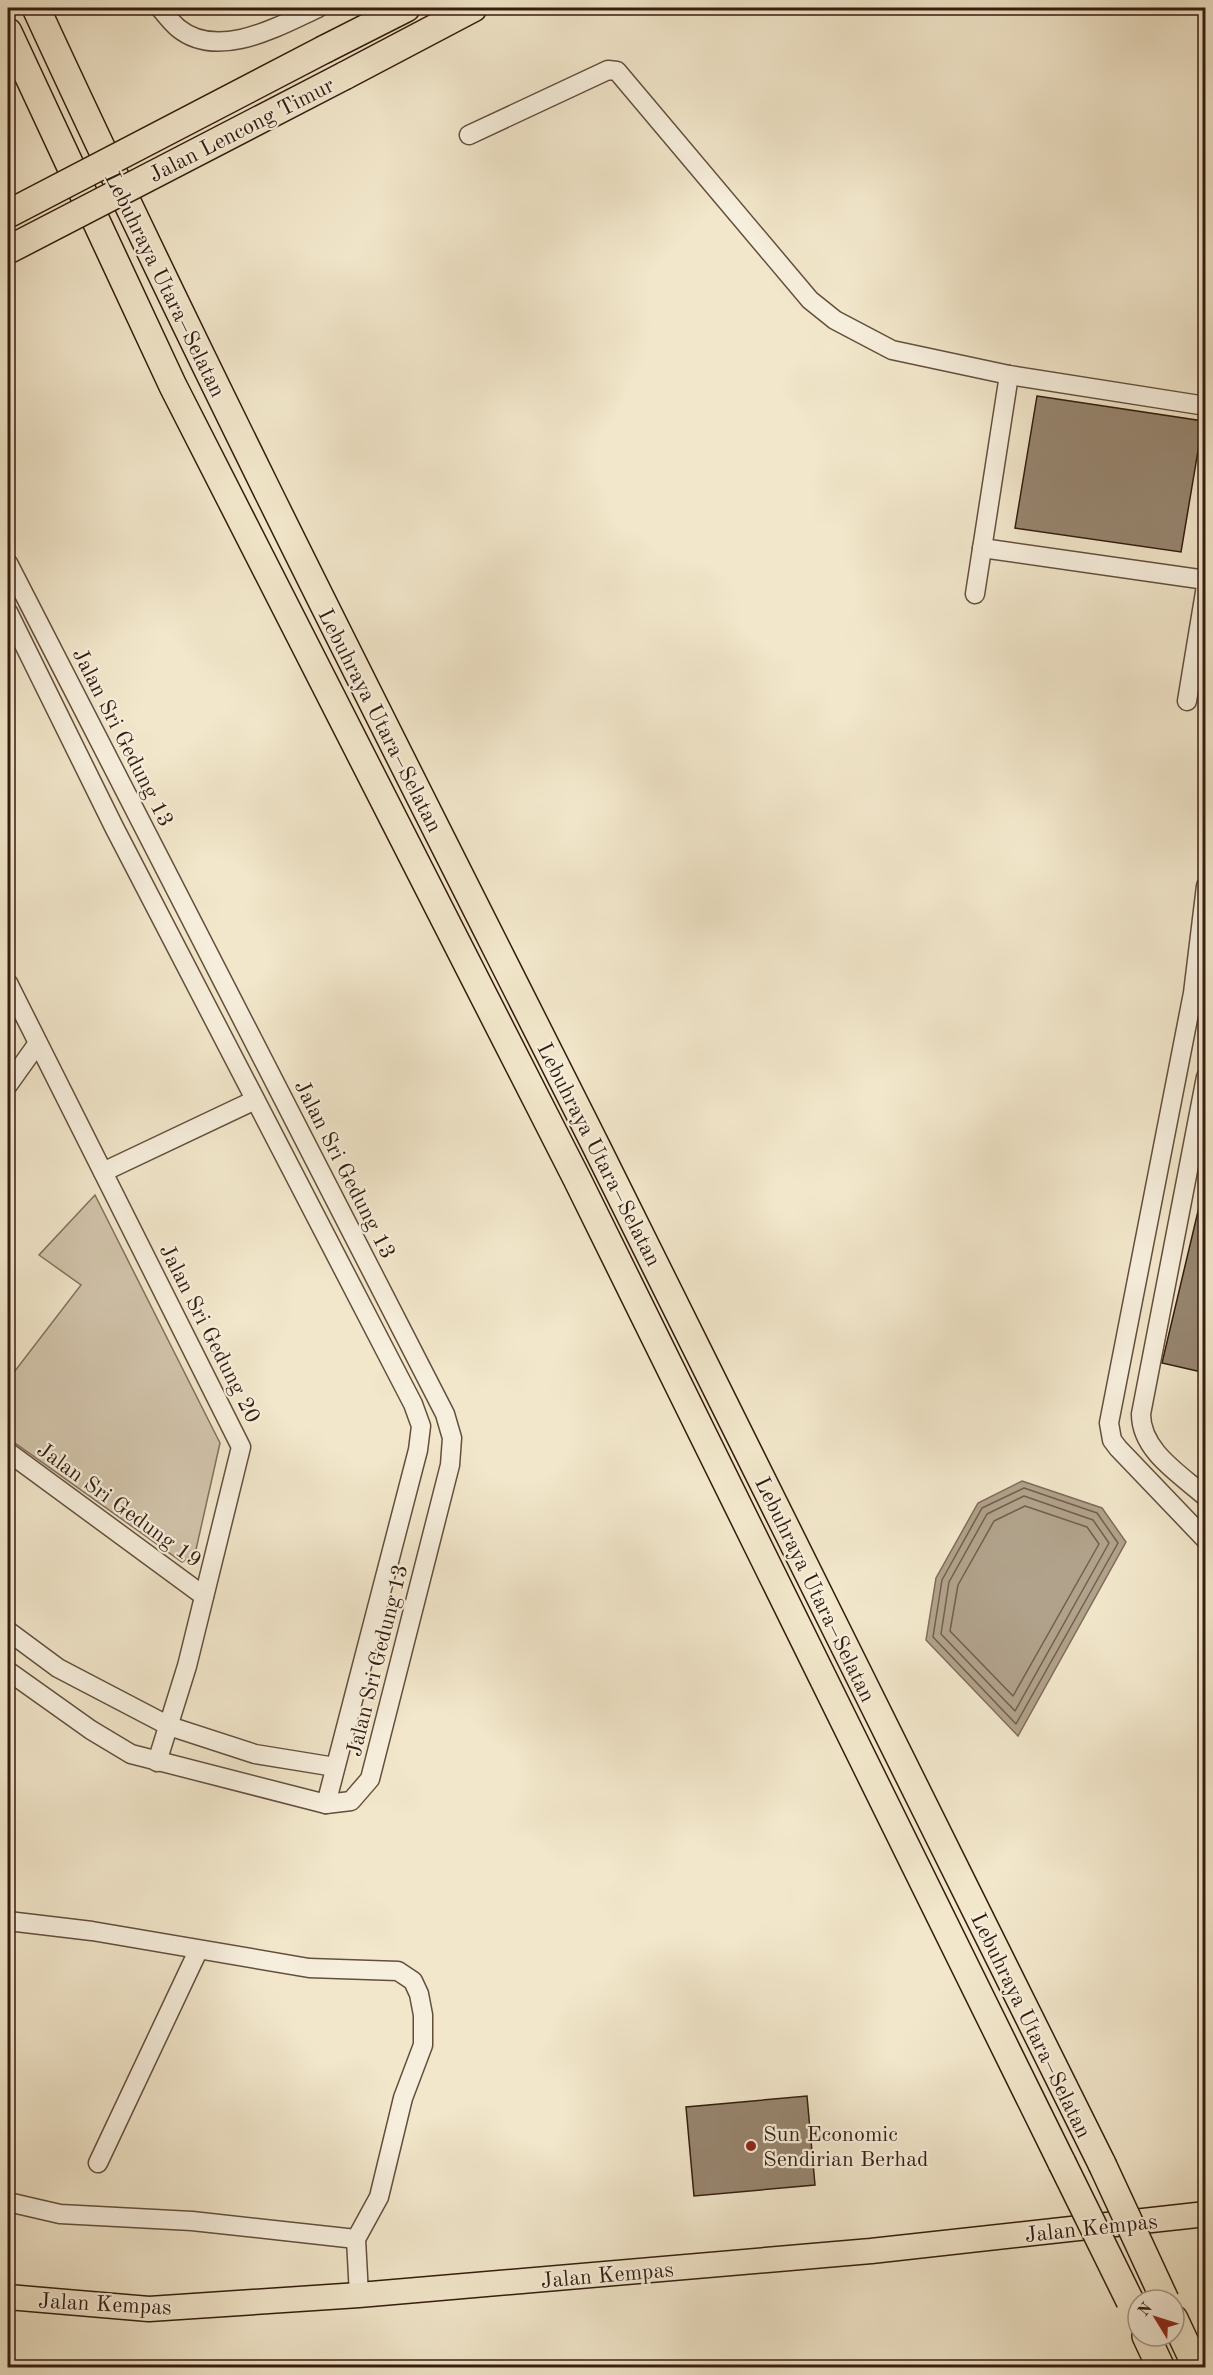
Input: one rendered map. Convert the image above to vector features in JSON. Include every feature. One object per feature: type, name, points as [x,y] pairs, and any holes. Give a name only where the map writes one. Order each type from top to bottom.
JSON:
[{"type":"highway","name":"Lebuhraya Utara–Selatan","points":[[36,8],[130,211],[236,430],[612,1178],[1102,2164],[1159,2288]]},
{"type":"highway","name":"Jalan Lencong Timur","points":[[8,214],[406,8]]},
{"type":"highway","name":"Jalan Lencong Timur","points":[[8,250],[473,8]]},
{"type":"highway","name":"Lebuhraya Utara–Selatan","points":[[8,32],[173,386],[572,1168],[1126,2293]]},
{"type":"highway","points":[[1186,2344],[1197,2367]]},
{"type":"highway","points":[[1152,2348],[1161,2367]]},
{"type":"main road","name":"Jalan Kempas","points":[[8,2297],[149,2309],[359,2295],[871,2251],[1206,2214]]},
{"type":"street","points":[[160,8],[179,29],[198,38],[222,41],[248,38],[292,13],[318,8]]},
{"type":"street","points":[[469,135],[608,70],[617,71],[810,300],[835,320],[892,350],[1009,375],[1206,406]]},
{"type":"street","points":[[975,594],[1009,375]]},
{"type":"street","points":[[982,548],[1206,580]]},
{"type":"street","name":"Jalan Sri Gedung 13","points":[[8,563],[440,1403],[452,1438],[450,1465],[370,1779],[351,1801],[326,1804],[131,1754],[109,1743],[8,1671]]},
{"type":"street","points":[[1187,700],[1206,586]]},
{"type":"street","name":"Jalan Sri Gedung 13","points":[[8,612],[114,827],[413,1404],[421,1426],[418,1450],[326,1804]]},
{"type":"street","points":[[1206,886],[1199,994],[1109,1423],[1112,1440],[1118,1448],[1206,1540]]},
{"type":"street","name":"Jalan Sri Gedung 20","points":[[8,983],[241,1447],[187,1666],[157,1762]]},
{"type":"street","points":[[8,1085],[38,1043]]},
{"type":"street","points":[[1206,1077],[1141,1414],[1141,1429],[1151,1447],[1206,1497]]},
{"type":"street","points":[[103,1172],[255,1100]]},
{"type":"street","name":"Jalan Sri Gedung 19","points":[[8,1452],[204,1596]]},
{"type":"street","name":"Jalan Sri Gedung 13","points":[[8,1631],[58,1668],[169,1726],[255,1754],[335,1767]]},
{"type":"street","points":[[8,1921],[92,1931],[198,1951],[309,1968],[398,1971],[413,1981],[419,1994],[423,2015],[423,2045],[403,2098],[378,2197],[356,2239],[359,2295]]},
{"type":"street","points":[[98,2163],[198,1951]]},
{"type":"street","points":[[8,2202],[60,2214],[192,2221],[356,2239]]},
{"type":"shaded area","points":[[95,1195],[220,1443],[195,1554],[182,1562],[8,1438],[8,1380],[81,1285],[39,1255]]},
{"type":"water","points":[[1022,1481],[1102,1508],[1126,1542],[1018,1736],[926,1640],[936,1578],[978,1503]]},
{"type":"building","points":[[1037,396],[1203,421],[1181,552],[1015,528]]},
{"type":"building","points":[[1199,1207],[1206,1208],[1206,1373],[1162,1363]]},
{"type":"building","name":"Sun Economic Sendirian Berhad","points":[[807,2096],[815,2185],[694,2196],[686,2107]]},
{"type":"place","name":"Sun Economic Sendirian Berhad","points":[[751,2146]]}]
